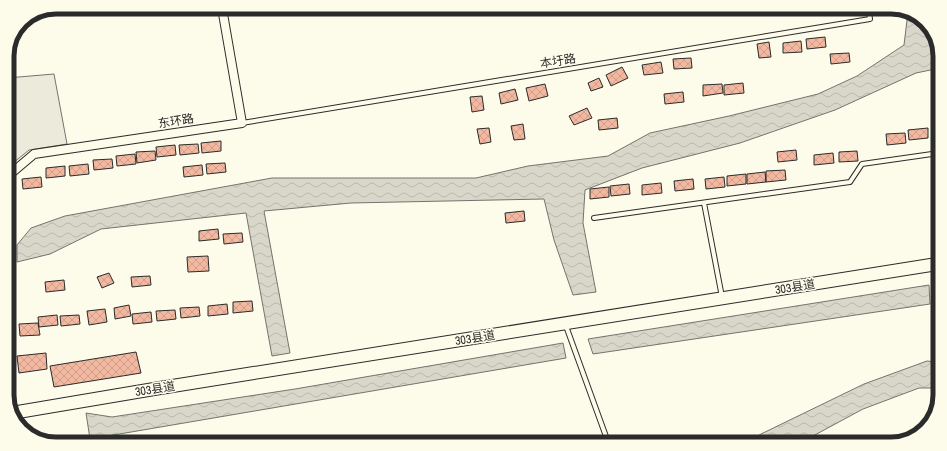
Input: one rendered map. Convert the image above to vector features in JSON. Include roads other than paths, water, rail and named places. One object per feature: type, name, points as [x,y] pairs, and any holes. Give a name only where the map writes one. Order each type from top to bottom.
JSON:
[{"type":"main road","name":"303县道","points":[[18,412],[933,265]]},
{"type":"street","points":[[223,14],[242,123]]},
{"type":"street","name":"东环路","points":[[14,171],[34,154],[242,123]]},
{"type":"lane","name":"本圩路","points":[[242,123],[870,19],[869,14]]},
{"type":"lane","points":[[594,218],[850,182],[862,164],[933,154]]},
{"type":"lane","points":[[704,203],[722,298]]},
{"type":"lane","points":[[565,324],[606,437]]},
{"type":"water","points":[[907,17],[919,24],[929,38],[933,54],[933,69],[916,73],[835,110],[740,143],[642,168],[585,190],[583,223],[596,292],[573,295],[554,240],[544,199],[351,203],[264,211],[290,353],[272,356],[246,213],[101,229],[50,254],[17,262],[17,245],[31,228],[65,216],[272,178],[476,178],[528,166],[608,156],[650,133],[729,116],[818,94],[857,76],[904,45]]},
{"type":"water","points":[[929,285],[930,304],[593,354],[588,339]]},
{"type":"water","points":[[563,343],[566,358],[102,437],[90,437],[86,413],[112,417],[295,389]]},
{"type":"water","points":[[927,361],[933,362],[933,388],[919,388],[863,409],[811,437],[756,437],[761,434],[864,384]]}]
